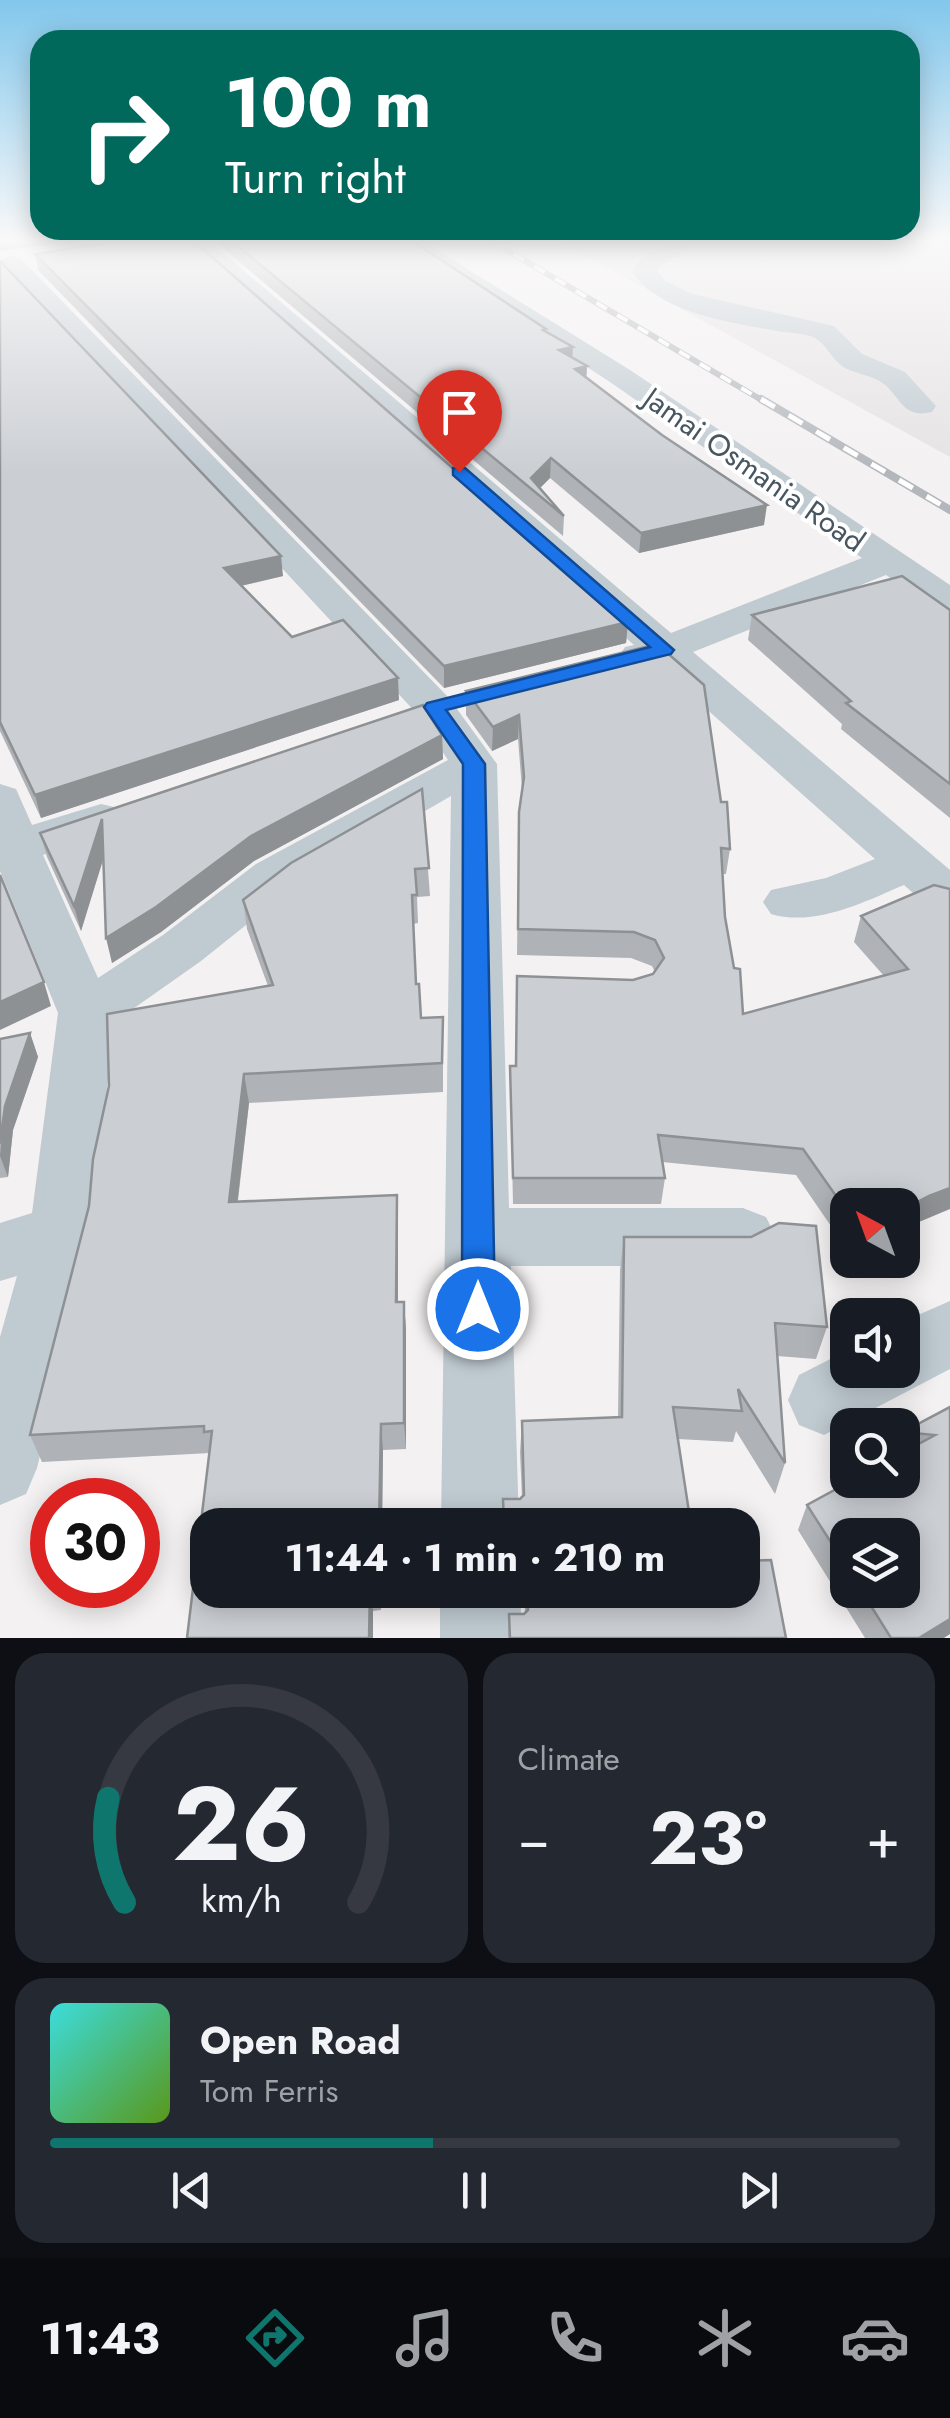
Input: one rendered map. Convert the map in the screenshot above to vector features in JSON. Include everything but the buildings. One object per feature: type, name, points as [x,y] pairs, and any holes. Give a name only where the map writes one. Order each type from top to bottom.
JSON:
[{"type":"street","points":[[75,318],[434,708],[474,764],[480,1508]]},
{"type":"street","points":[[284,318],[950,898]]},
{"type":"street","name":"Jamai Osmania Road","points":[[528,318],[620,376],[886,562],[950,602]]},
{"type":"street","points":[[754,318],[824,332],[852,360],[895,378],[907,396],[921,406]]},
{"type":"street","points":[[606,664],[664,650],[886,562]]},
{"type":"street","points":[[86,1012],[182,948],[274,876],[474,764]]},
{"type":"street","points":[[0,1468],[62,1233],[86,1012],[5,833],[142,805]]},
{"type":"street","points":[[789,902],[834,894],[911,864]]},
{"type":"street","points":[[475,978],[533,979]]},
{"type":"street","points":[[0,1252],[62,1233]]},
{"type":"street","points":[[478,1237],[743,1236]]},
{"type":"street","points":[[920,1349],[950,1333]]},
{"type":"street","points":[[480,1608],[481,1638]]},
{"type":"shaded area","points":[[699,318],[950,318],[950,457]]},
{"type":"railway","points":[[623,318],[765,402]]},
{"type":"railway","points":[[761,399],[950,510]]},
{"type":"route","points":[[459,472],[664,650],[434,707],[474,764],[478,1309]]}]
